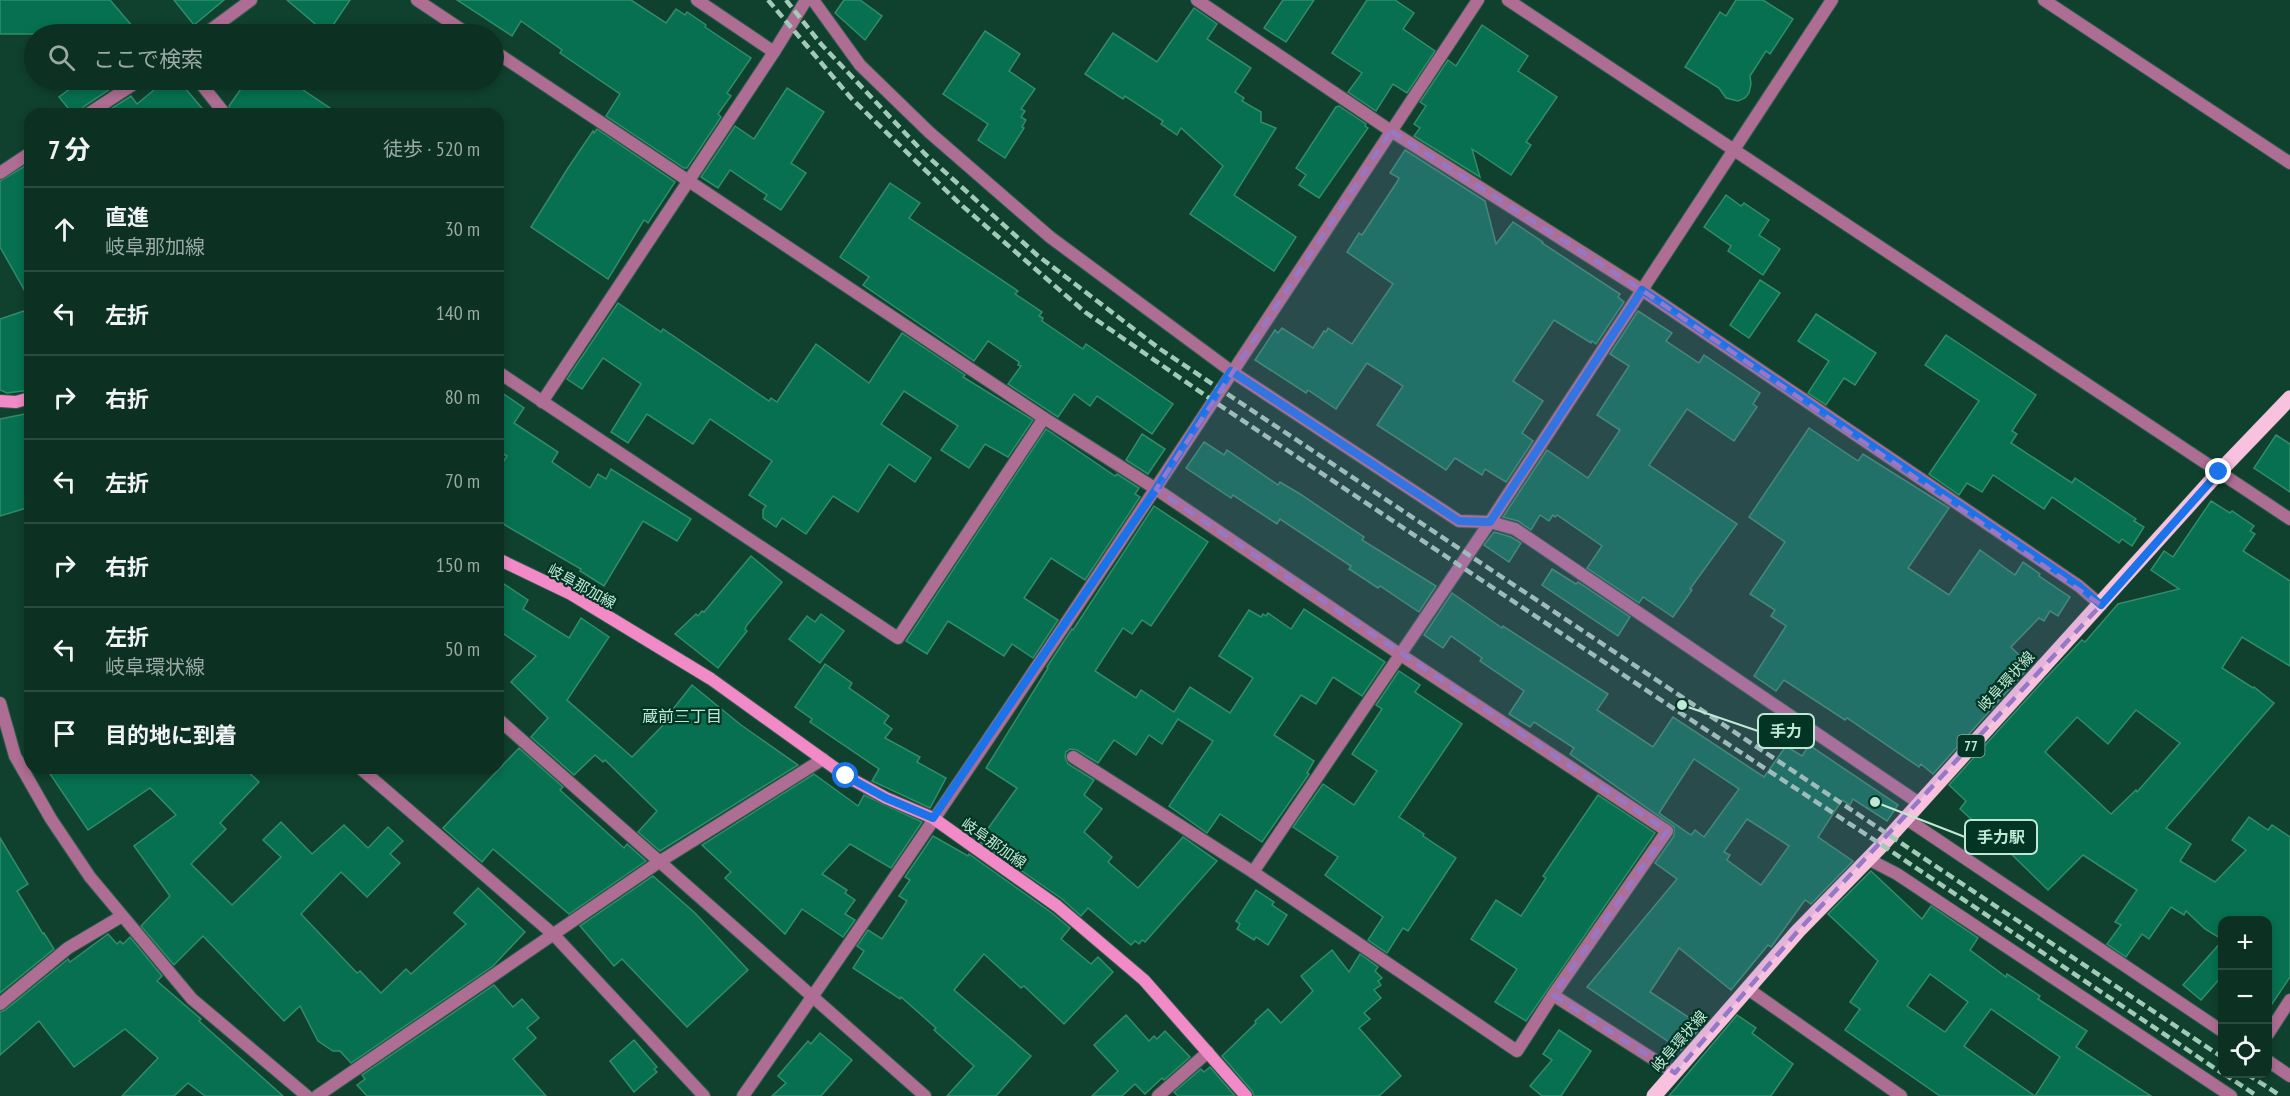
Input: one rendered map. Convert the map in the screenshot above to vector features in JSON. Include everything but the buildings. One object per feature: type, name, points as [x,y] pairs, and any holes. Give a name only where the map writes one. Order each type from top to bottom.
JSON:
[{"type":"main road","name":"岐阜環状線","points":[[1654,1096],[1798,931],[1905,819],[2219,472],[2290,398]]},
{"type":"main road","points":[[0,401],[16,402],[24,400]]},
{"type":"main road","name":"岐阜那加線","points":[[504,562],[571,594],[701,673],[846,776],[886,798],[933,818],[1057,906],[1144,980],[1246,1096]]},
{"type":"street","points":[[219,24],[251,0]]},
{"type":"street","points":[[417,0],[453,24]]},
{"type":"street","points":[[697,0],[774,52]]},
{"type":"street","points":[[542,402],[807,0]]},
{"type":"street","points":[[813,0],[860,65],[929,132],[1050,237],[1231,371],[1459,521],[1490,522],[1515,529],[1919,803]]},
{"type":"street","points":[[1197,0],[1391,130],[1642,290],[2079,586],[2101,605]]},
{"type":"street","points":[[743,1096],[1156,489],[1231,371],[1478,0]]},
{"type":"street","points":[[1508,0],[2290,519]]},
{"type":"street","points":[[1253,872],[1490,522],[1832,0]]},
{"type":"street","points":[[2044,0],[2290,163]]},
{"type":"street","points":[[504,58],[688,182],[1156,489],[1667,831],[1553,995],[1517,1051],[1253,872],[1073,757]]},
{"type":"street","points":[[97,108],[125,90]]},
{"type":"street","points":[[206,90],[220,108]]},
{"type":"street","points":[[0,173],[24,157]]},
{"type":"street","points":[[504,376],[898,638],[1044,417]]},
{"type":"street","points":[[0,703],[15,756],[24,772]]},
{"type":"street","points":[[504,724],[925,1096]]},
{"type":"street","points":[[317,1096],[659,862],[823,759]]},
{"type":"street","points":[[25,774],[51,819],[90,877],[192,999],[307,1096]]},
{"type":"street","points":[[367,774],[554,935],[704,1096]]},
{"type":"street","points":[[1905,819],[2218,1028]]},
{"type":"street","points":[[1868,859],[1906,880],[2229,1096]]},
{"type":"street","points":[[0,1004],[68,948],[122,916]]},
{"type":"street","points":[[1748,989],[1901,1096]]},
{"type":"street","points":[[1553,995],[1675,1073]]},
{"type":"street","points":[[2272,1028],[2290,1000]]},
{"type":"street","points":[[1158,1096],[1208,1052]]},
{"type":"street","points":[[2272,1064],[2290,1076]]},
{"type":"highlighted area","points":[[1391,131],[1642,290],[2101,605],[1798,931],[1675,1073],[1553,995],[1667,831],[1156,489]]},
{"type":"railway","points":[[768,0],[851,98],[959,203],[1085,312],[1212,400],[2218,1070]]},
{"type":"railway","points":[[786,0],[821,44],[925,154],[1037,255],[1160,349],[2218,1054]]},
{"type":"railway","points":[[2230,1078],[2257,1096]]},
{"type":"railway","points":[[2253,1078],[2281,1096]]},
{"type":"place","name":"手力","points":[[1682,705]]},
{"type":"place","name":"手力駅","points":[[1875,802]]},
{"type":"district","name":"蔵前三丁目","points":[[682,716]]},
{"type":"route","points":[[846,776],[886,798],[933,818],[1156,489],[1231,371],[1459,521],[1490,522],[1642,290],[2079,586],[2101,605],[2219,472]]}]
